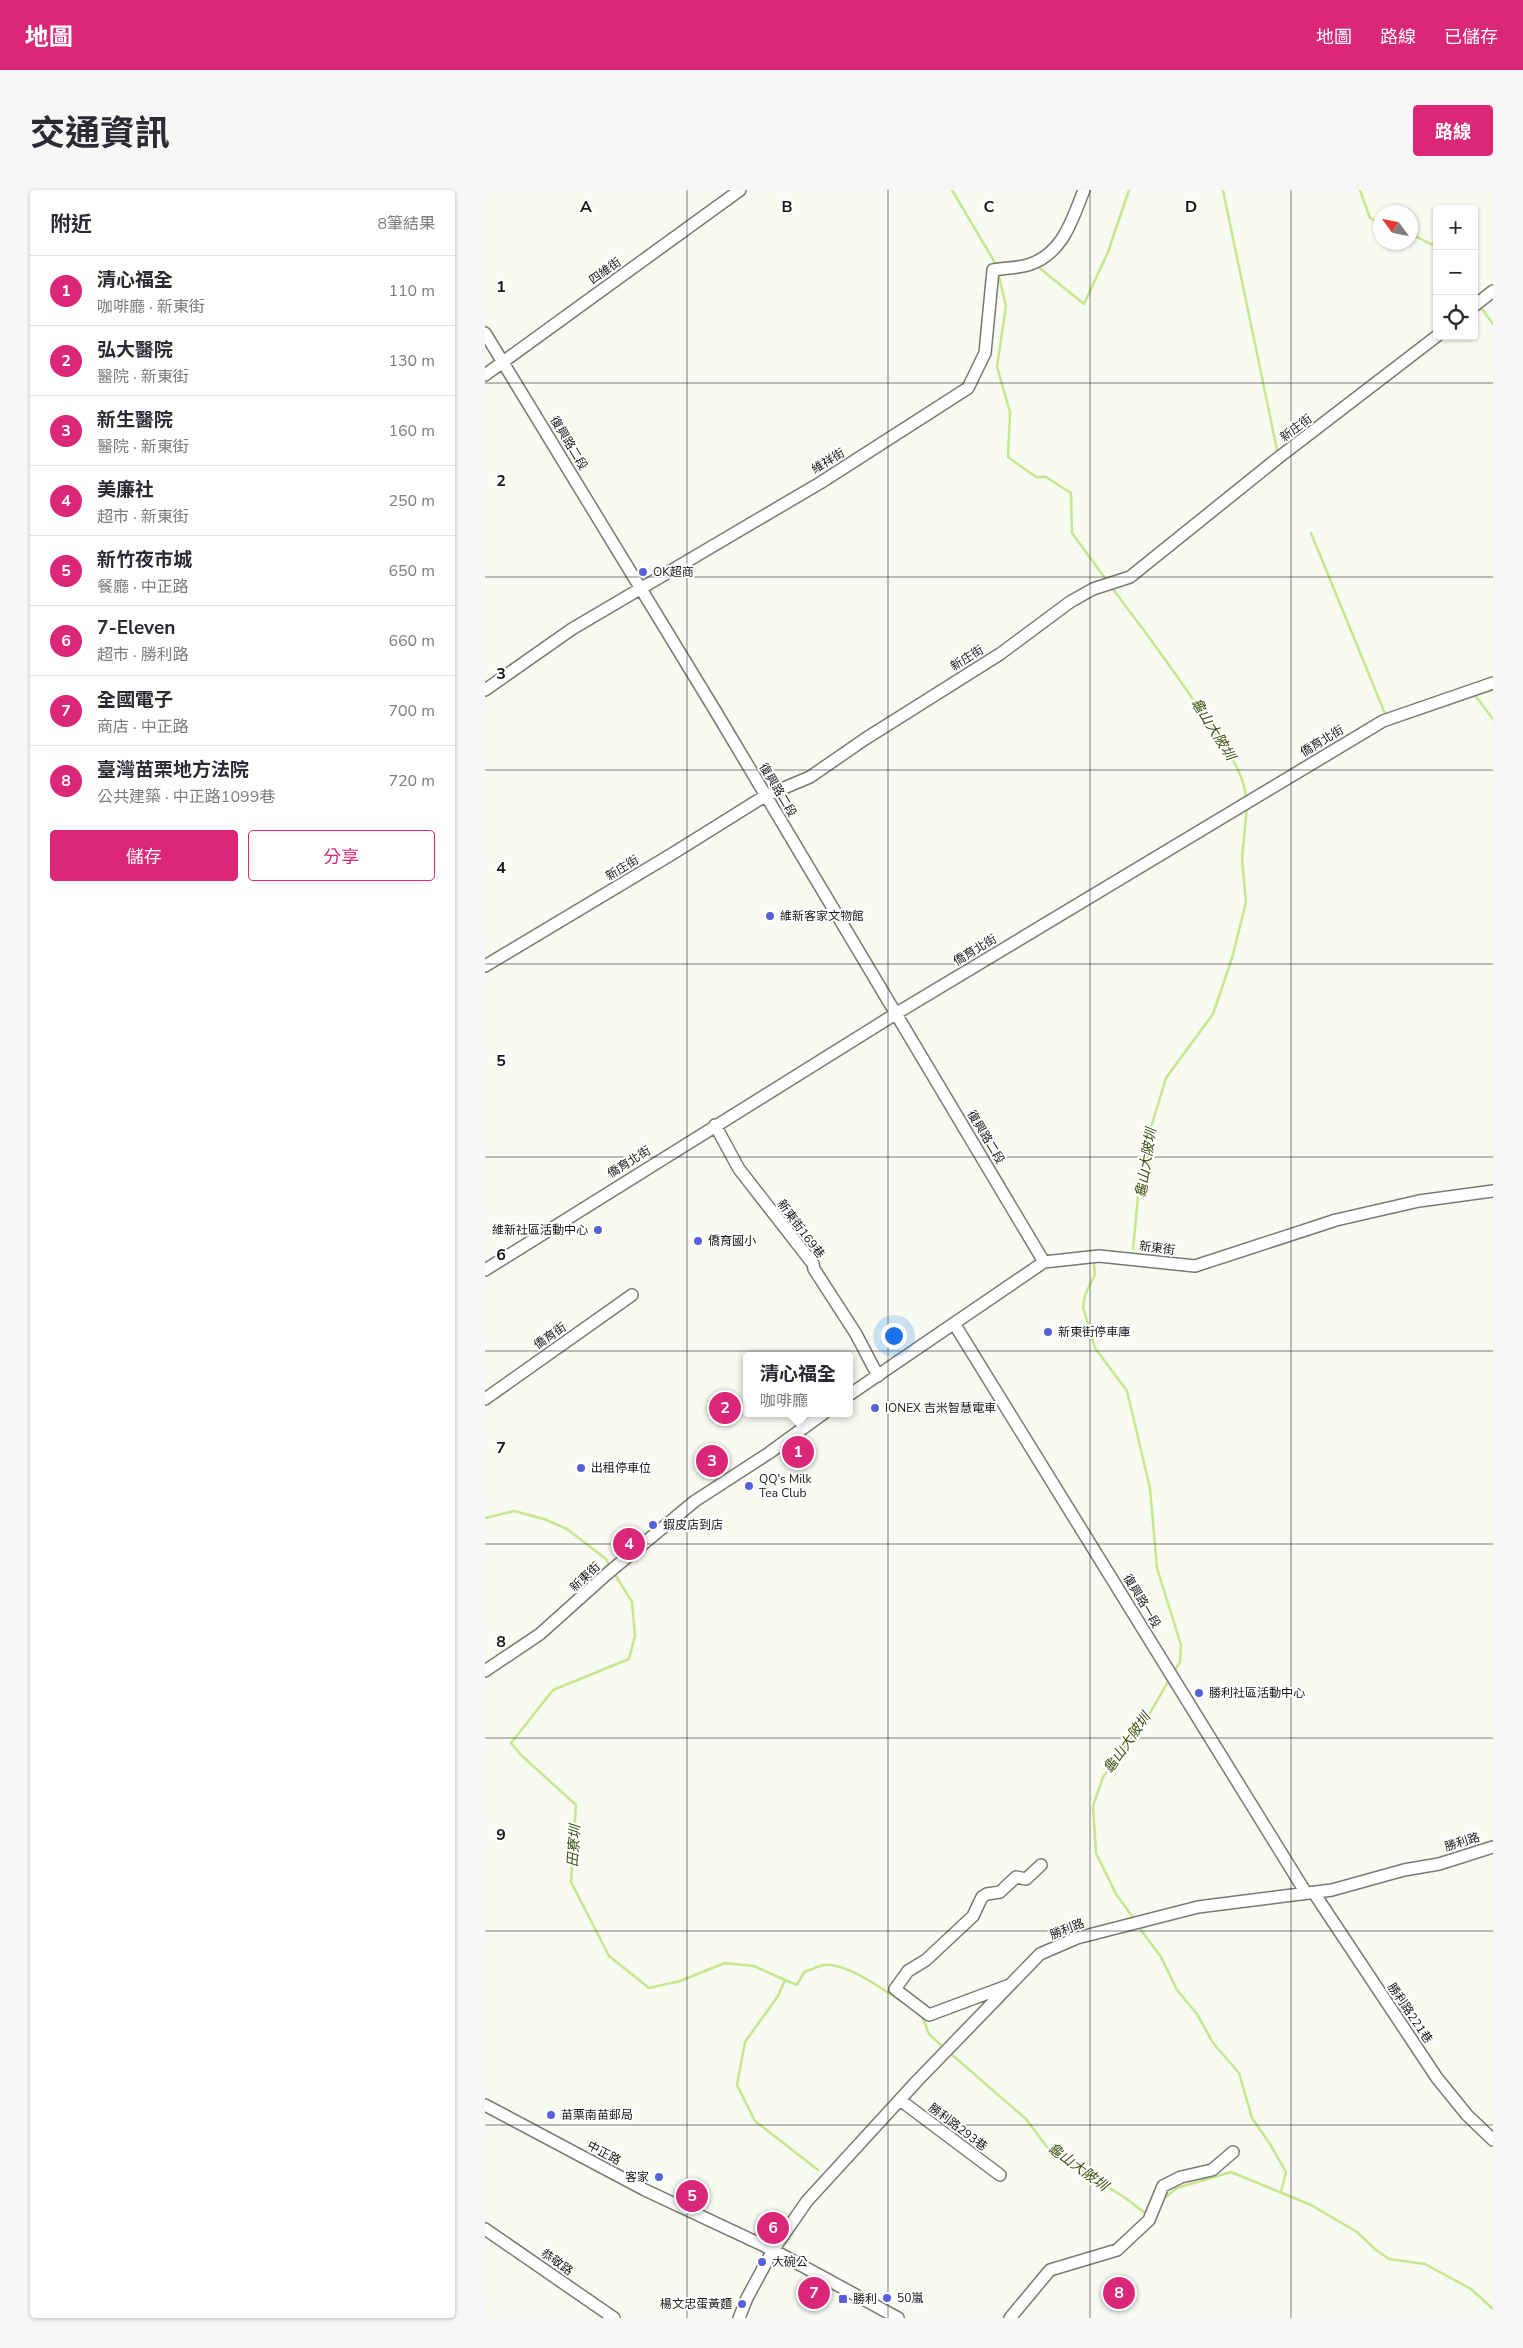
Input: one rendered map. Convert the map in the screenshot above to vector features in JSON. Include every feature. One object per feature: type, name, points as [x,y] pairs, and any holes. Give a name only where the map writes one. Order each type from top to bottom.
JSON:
[{"type":"street","name":"四維街","points":[[485,375],[740,190]]},
{"type":"street","name":"維祥街","points":[[485,690],[572,629],[820,483],[968,388],[985,353],[993,270],[1029,265],[1046,256],[1062,242],[1084,190]]},
{"type":"street","points":[[1478,303],[1493,291]]},
{"type":"street","name":"復興路二段","points":[[485,333],[716,712],[1044,1262]]},
{"type":"street","name":"新庄街","points":[[485,966],[765,796],[809,777],[865,738],[1000,654],[1070,602],[1093,589],[1130,577],[1278,458],[1433,339]]},
{"type":"street","name":"僑育北街","points":[[485,1270],[897,1013],[1383,721],[1493,683]]},
{"type":"street","name":"新東街169巷","points":[[715,1125],[739,1169],[813,1264],[814,1269],[856,1334],[877,1376]]},
{"type":"street","name":"新東街","points":[[853,1393],[955,1325],[1044,1262],[1099,1256],[1195,1266],[1336,1220],[1419,1202],[1493,1191]]},
{"type":"street","name":"僑育街","points":[[485,1399],[631,1295]]},
{"type":"street","name":"復興路一段","points":[[955,1325],[1310,1893]]},
{"type":"street","name":"新東街","points":[[485,1672],[540,1634],[608,1573],[695,1501],[818,1417]]},
{"type":"street","name":"勝利路","points":[[739,2318],[747,2298],[773,2250],[807,2200],[947,2050],[1040,1954],[1077,1938],[1197,1906],[1332,1890],[1404,1870],[1439,1864],[1493,1847]]},
{"type":"street","points":[[1010,1985],[929,2015],[895,1989],[908,1971],[926,1960],[973,1916],[982,1897],[987,1894],[1000,1892],[1016,1877],[1025,1879],[1041,1865]]},
{"type":"street","name":"勝利路221巷","points":[[1310,1893],[1437,2078],[1467,2115],[1493,2140]]},
{"type":"street","name":"勝利路293巷","points":[[900,2100],[1000,2175]]},
{"type":"street","name":"中正路","points":[[485,2105],[645,2190],[773,2250],[898,2318]]},
{"type":"street","points":[[1010,2318],[1050,2270],[1117,2250],[1149,2220],[1163,2186],[1181,2177],[1212,2170],[1233,2152]]},
{"type":"street","name":"恭敬路","points":[[485,2229],[614,2318]]},
{"type":"waterway","points":[[952,190],[997,266]]},
{"type":"waterway","points":[[1037,266],[1084,304],[1108,252],[1129,190]]},
{"type":"waterway","points":[[1223,190],[1277,450]]},
{"type":"waterway","points":[[1360,190],[1370,218],[1373,220]]},
{"type":"waterway","points":[[1418,238],[1433,245]]},
{"type":"waterway","points":[[996,263],[1017,262]]},
{"type":"waterway","name":"龜山大陂圳","points":[[998,272],[1006,306],[997,367],[1010,412],[1008,457],[1036,477],[1046,477],[1071,493],[1072,533],[1107,581]]},
{"type":"waterway","points":[[1479,305],[1493,324]]},
{"type":"waterway","points":[[1311,533],[1386,716]]},
{"type":"waterway","name":"龜山大陂圳","points":[[1112,588],[1177,676],[1230,755],[1239,772],[1246,799]]},
{"type":"waterway","points":[[1474,694],[1493,719]]},
{"type":"waterway","name":"龜山大陂圳","points":[[1133,1249],[1138,1197],[1148,1137],[1166,1078],[1213,1014],[1232,958],[1246,902],[1242,859],[1247,806]]},
{"type":"waterway","name":"龜山大陂圳","points":[[1094,1265],[1095,1274],[1085,1295],[1083,1307],[1095,1348],[1127,1391],[1150,1488],[1157,1568],[1181,1645],[1180,1662],[1173,1673]]},
{"type":"waterway","name":"田寮圳","points":[[485,1518],[514,1511],[544,1519],[567,1529],[606,1559],[610,1566]]},
{"type":"waterway","name":"田寮圳","points":[[614,1573],[632,1602],[635,1636],[629,1659],[553,1690],[511,1743],[521,1755],[576,1805],[571,1882],[609,1956],[649,1988],[680,1981],[725,1963],[754,1966],[785,1980],[778,1996],[745,2042],[737,2085],[755,2121],[818,2170]]},
{"type":"waterway","name":"龜山大陂圳","points":[[1134,1919],[1116,1894],[1096,1853],[1093,1806],[1103,1777],[1146,1720],[1169,1680]]},
{"type":"waterway","name":"龜山大陂圳","points":[[1138,1926],[1161,1957],[1177,1990],[1197,2014],[1213,2043],[1239,2073],[1252,2118],[1286,2172],[1281,2192]]},
{"type":"waterway","name":"龜山大陂圳","points":[[785,1980],[797,1985],[804,1972],[823,1965],[832,1965],[866,1978],[906,2004]]},
{"type":"waterway","name":"龜山大陂圳","points":[[921,2014],[929,2034],[944,2048]]},
{"type":"waterway","name":"龜山大陂圳","points":[[950,2053],[1026,2119],[1050,2151],[1124,2197],[1145,2213],[1147,2210]]},
{"type":"waterway","name":"龜山大陂圳","points":[[1162,2200],[1177,2188],[1231,2172],[1311,2205],[1357,2232],[1376,2250],[1389,2259],[1425,2264],[1471,2289],[1493,2309]]},
{"type":"place","name":"OK超商","points":[[643,572]]},
{"type":"place","name":"維新客家文物館","points":[[770,916]]},
{"type":"place","name":"維新社區活動中心","points":[[598,1230]]},
{"type":"place","name":"僑育國小","points":[[698,1241]]},
{"type":"place","name":"新東街停車庫","points":[[1048,1332]]},
{"type":"place","name":"弘大醫院","points":[[725,1408]]},
{"type":"place","name":"IONEX 吉米智慧電車","points":[[875,1408]]},
{"type":"place","name":"清心福全","points":[[798,1452]]},
{"type":"place","name":"新生醫院","points":[[712,1461]]},
{"type":"place","name":"出租停車位","points":[[581,1468]]},
{"type":"place","name":"QQ's Milk Tea Club","points":[[749,1486]]},
{"type":"place","name":"蝦皮店到店","points":[[653,1525]]},
{"type":"place","name":"美廉社","points":[[629,1544]]},
{"type":"place","name":"勝利社區活動中心","points":[[1199,1693]]},
{"type":"place","name":"苗栗南苗郵局","points":[[551,2115]]},
{"type":"place","name":"客家","points":[[659,2177]]},
{"type":"place","name":"新竹夜市城","points":[[692,2196]]},
{"type":"place","name":"7-Eleven","points":[[773,2228]]},
{"type":"place","name":"大碗公","points":[[762,2262]]},
{"type":"place","name":"全國電子","points":[[814,2293]]},
{"type":"place","name":"臺灣苗栗地方法院","points":[[1119,2293]]},
{"type":"place","name":"50嵐","points":[[887,2298]]},
{"type":"place","name":"勝利","points":[[843,2299]]},
{"type":"place","name":"楊文忠蛋黃麵","points":[[742,2304]]}]
